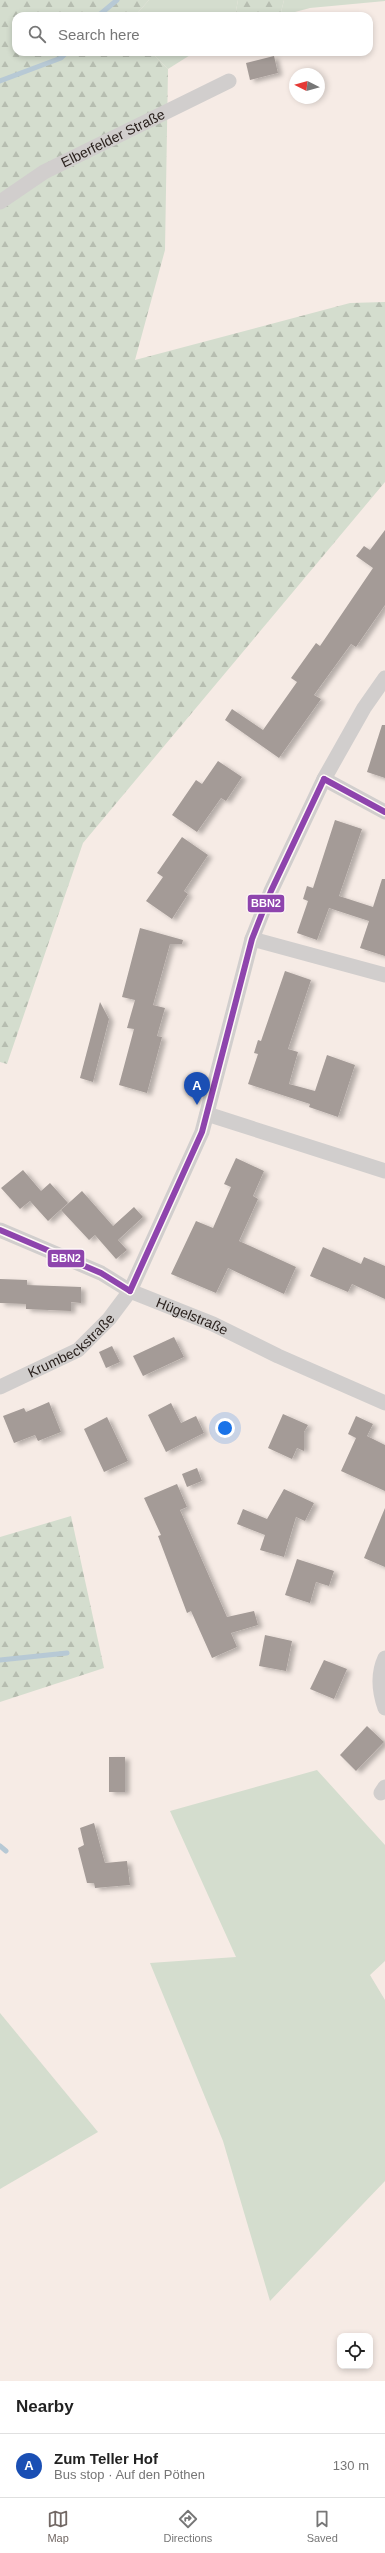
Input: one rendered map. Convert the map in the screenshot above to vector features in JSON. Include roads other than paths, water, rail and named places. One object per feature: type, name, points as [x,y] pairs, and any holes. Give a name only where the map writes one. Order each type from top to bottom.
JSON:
[{"type":"street","name":"Elberfelder Straße","points":[[0,202],[44,172],[229,81]]},
{"type":"street","name":"Krumbeckstraße","points":[[0,1387],[78,1350],[109,1319],[130,1291],[202,1132],[252,939],[271,891],[324,779],[364,708],[385,678]]},
{"type":"street","points":[[324,779],[385,812]]},
{"type":"street","points":[[252,939],[385,976]]},
{"type":"street","points":[[207,1114],[385,1171]]},
{"type":"street","name":"Hügelstraße","points":[[0,1230],[101,1273],[130,1291],[213,1324],[278,1356],[385,1402]]},
{"type":"street","points":[[385,1658],[381,1667],[379,1691],[385,1708]]},
{"type":"waterway","points":[[103,12],[117,0]]},
{"type":"waterway","points":[[0,81],[63,56]]},
{"type":"waterway","points":[[0,1660],[67,1653]]},
{"type":"waterway","points":[[0,1846],[6,1851]]},
{"type":"place","name":"Zum Teller Hof","points":[[197,1105]]}]
